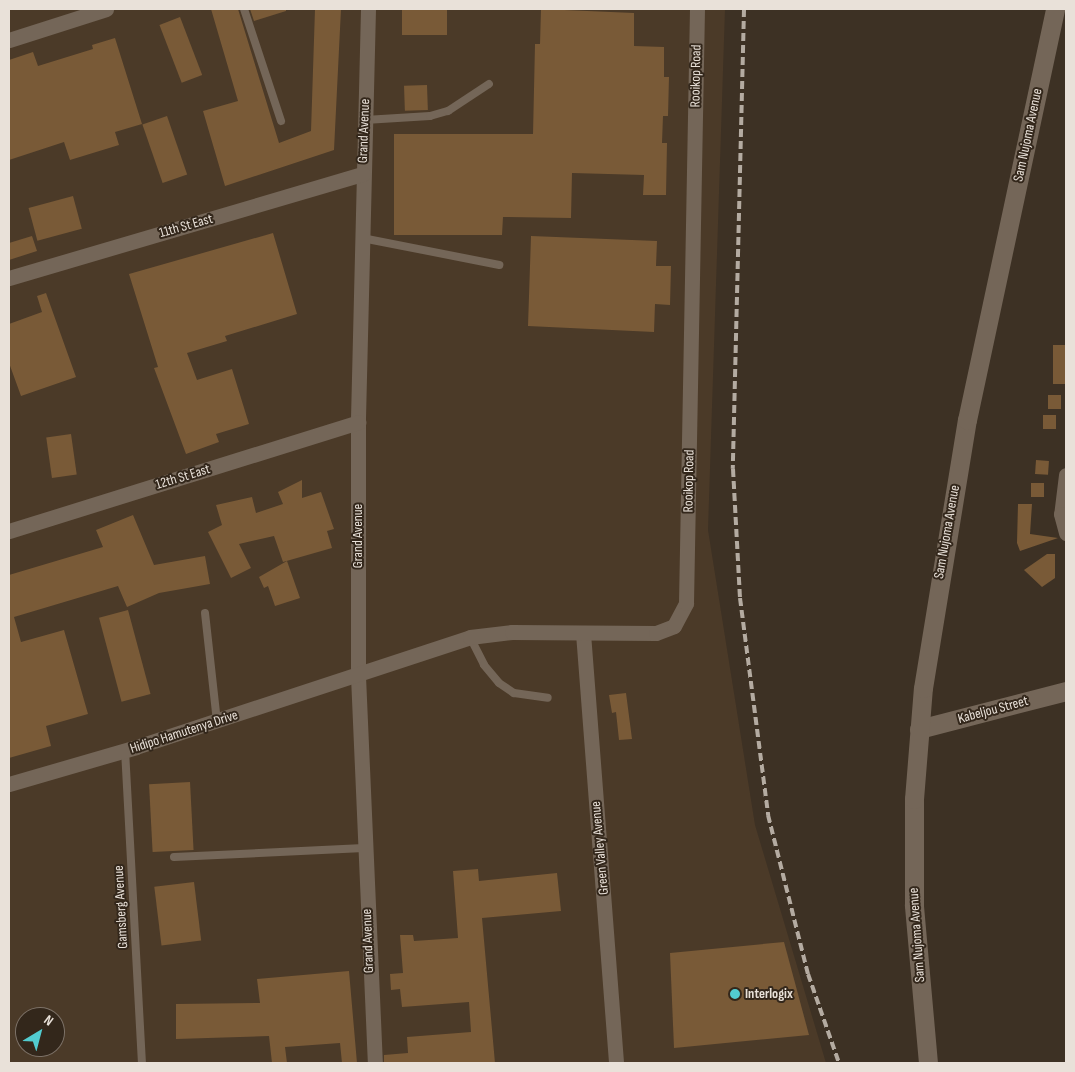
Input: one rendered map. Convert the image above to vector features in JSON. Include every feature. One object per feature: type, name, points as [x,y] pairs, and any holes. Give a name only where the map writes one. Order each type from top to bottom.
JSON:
[{"type":"street","points":[[9,40],[106,9]]},
{"type":"street","name":"Grand Avenue","points":[[368,9],[358,422],[358,676],[364,848],[375,1063]]},
{"type":"street","name":"Rooikop Road","points":[[358,676],[470,637],[512,632],[583,634],[656,632],[674,626],[686,603],[697,9]]},
{"type":"street","name":"Sam Nujoma Avenue","points":[[928,1063],[914,905],[914,799],[919,729],[937,590],[967,420],[1055,9]]},
{"type":"street","name":"11th St East","points":[[9,278],[363,174]]},
{"type":"street","name":"12th St East","points":[[9,531],[358,422]]},
{"type":"street","points":[[1066,475],[1061,514],[1066,533]]},
{"type":"street","name":"Green Valley Avenue","points":[[583,634],[616,1063]]},
{"type":"street","name":"Hidipo Hamutenya Drive","points":[[9,784],[126,750],[358,676]]},
{"type":"street","name":"Kabeljou Street","points":[[919,729],[1066,691]]},
{"type":"lane","points":[[244,9],[281,121]]},
{"type":"lane","points":[[365,120],[430,116],[448,111],[489,84]]},
{"type":"lane","points":[[362,238],[499,265]]},
{"type":"lane","points":[[205,613],[216,722]]},
{"type":"lane","points":[[470,637],[484,665],[498,683],[514,693],[548,698]]},
{"type":"lane","name":"Gamsberg Avenue","points":[[126,750],[142,1063]]},
{"type":"lane","points":[[174,857],[364,848]]},
{"type":"shaded area","points":[[9,9],[725,9],[708,530],[755,825],[826,1063],[9,1063]]},
{"type":"building","points":[[211,9],[238,9],[279,143],[311,131],[315,9],[341,9],[334,150],[225,186],[203,111],[238,101]]},
{"type":"building","points":[[250,9],[286,9],[286,11],[254,21]]},
{"type":"building","points":[[402,9],[447,9],[447,35],[402,35]]},
{"type":"building","points":[[541,9],[634,13],[634,46],[664,47],[664,77],[669,77],[668,116],[663,116],[662,143],[667,143],[666,195],[643,195],[644,175],[572,173],[571,218],[503,217],[502,235],[394,235],[394,134],[533,134],[535,44],[540,44]]},
{"type":"building","points":[[180,17],[202,75],[182,83],[159,25]]},
{"type":"building","points":[[115,38],[142,124],[115,132],[119,145],[70,160],[64,142],[9,160],[9,60],[33,52],[38,66],[93,49],[92,45]]},
{"type":"building","points":[[427,85],[428,110],[405,111],[404,86]]},
{"type":"building","points":[[167,116],[187,175],[163,183],[142,124]]},
{"type":"building","points":[[73,196],[82,229],[37,241],[29,208]]},
{"type":"building","points":[[273,233],[297,314],[225,336],[227,341],[187,353],[197,380],[232,369],[249,424],[216,434],[219,442],[186,454],[154,368],[158,367],[129,274]]},
{"type":"building","points":[[32,236],[37,251],[9,260],[9,243]]},
{"type":"building","points":[[531,236],[657,241],[656,266],[671,266],[670,305],[655,304],[654,332],[528,326]]},
{"type":"building","points":[[46,293],[76,377],[21,396],[9,363],[9,324],[42,312],[37,296]]},
{"type":"building","points":[[1053,345],[1066,345],[1066,384],[1053,384]]},
{"type":"building","points":[[1048,395],[1061,395],[1061,409],[1048,409]]},
{"type":"building","points":[[1043,415],[1056,415],[1056,429],[1043,429]]},
{"type":"building","points":[[71,434],[77,475],[52,478],[46,437]]},
{"type":"building","points":[[1036,460],[1049,461],[1048,475],[1035,474]]},
{"type":"building","points":[[302,480],[302,498],[321,492],[334,529],[327,531],[332,548],[283,562],[274,536],[239,544],[251,568],[231,578],[208,532],[222,525],[216,505],[252,497],[256,513],[283,504],[278,492]]},
{"type":"building","points":[[1031,483],[1044,483],[1044,497],[1031,497]]},
{"type":"building","points":[[1018,504],[1032,504],[1030,534],[1058,538],[1020,551],[1017,543]]},
{"type":"building","points":[[133,515],[154,565],[205,556],[210,584],[159,593],[127,607],[118,586],[14,617],[21,642],[64,630],[88,714],[46,726],[51,746],[9,758],[9,575],[103,547],[96,530]]},
{"type":"building","points":[[1047,554],[1055,554],[1055,578],[1042,587],[1024,570]]},
{"type":"building","points":[[287,561],[300,598],[275,606],[268,586],[264,588],[259,577]]},
{"type":"building","points":[[128,610],[151,694],[122,702],[99,618]]},
{"type":"building","points":[[626,693],[632,739],[619,740],[616,712],[612,713],[609,695]]},
{"type":"building","points":[[190,782],[194,850],[153,852],[149,784]]},
{"type":"building","points":[[478,869],[479,881],[557,873],[561,911],[482,918],[495,1063],[384,1063],[384,1055],[408,1053],[407,1037],[471,1032],[469,1002],[402,1007],[400,989],[391,990],[390,974],[403,973],[400,935],[413,935],[414,941],[458,938],[453,871]]},
{"type":"building","points":[[194,882],[201,941],[161,945],[154,887]]},
{"type":"building","name":"Interlogix","points":[[784,942],[809,1035],[674,1048],[670,953]]},
{"type":"building","points":[[349,971],[357,1063],[342,1063],[340,1043],[285,1047],[287,1063],[272,1063],[269,1036],[176,1039],[176,1004],[260,1003],[257,979]]},
{"type":"railway","points":[[744,9],[733,469],[740,598],[768,815],[808,974],[839,1063]]},
{"type":"place","name":"Interlogix","points":[[735,994]]}]
